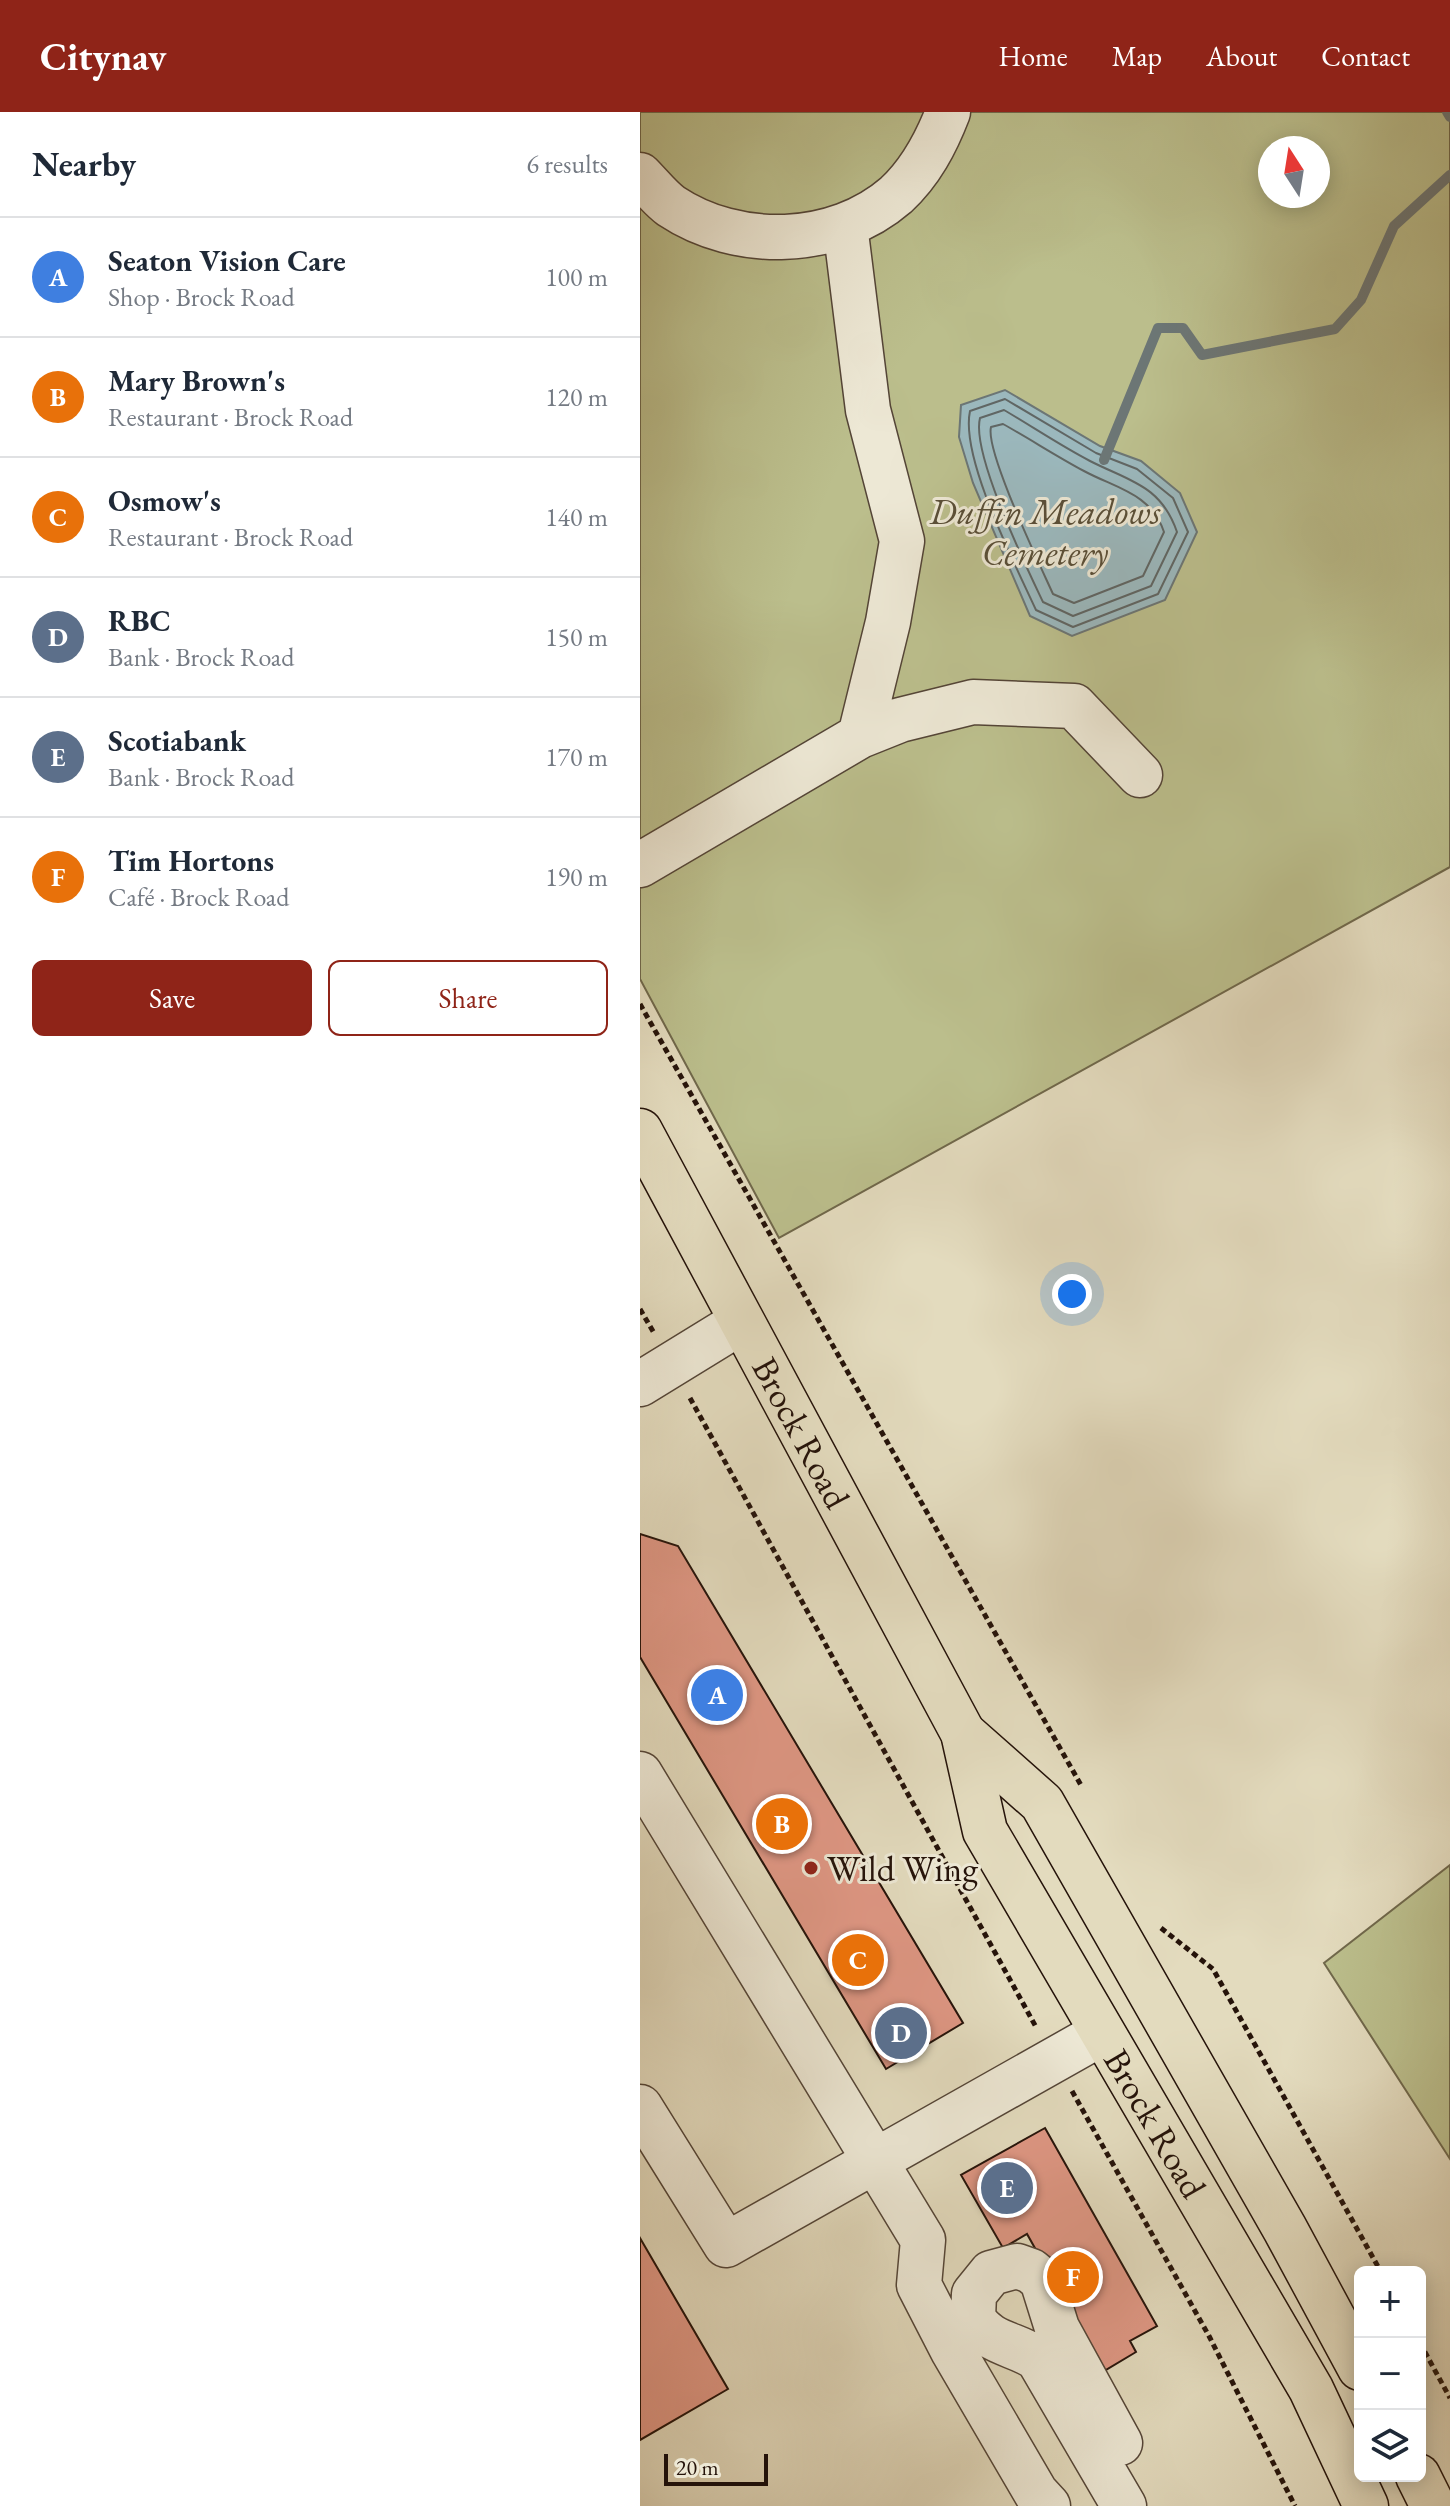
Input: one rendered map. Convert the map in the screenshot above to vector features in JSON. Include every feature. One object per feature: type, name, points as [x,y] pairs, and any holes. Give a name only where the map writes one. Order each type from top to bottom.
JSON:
[{"type":"main road","name":"Brock Road","points":[[640,1131],[963,1733],[985,1831],[1311,2389],[1366,2506]]},
{"type":"main road","name":"Brock Road","points":[[963,1733],[1042,1803],[1285,2229],[1354,2357]]},
{"type":"main road","points":[[1421,2482],[1433,2506]]},
{"type":"street","points":[[640,175],[670,205],[725,232],[785,239],[845,225],[896,195],[934,149],[948,112]]},
{"type":"street","points":[[845,225],[868,410],[902,541],[888,622],[860,736]]},
{"type":"street","points":[[640,865],[860,736],[900,720],[973,702],[1074,706],[1140,775]]},
{"type":"street","points":[[656,1375],[741,1322]]},
{"type":"street","points":[[640,1774],[923,2240],[919,2285],[1005,2441],[1036,2493],[1048,2506]]},
{"type":"street","points":[[640,2107],[726,2245],[877,2163],[1053,2058],[1102,2033]]},
{"type":"street","points":[[1110,2454],[1038,2359],[1026,2350],[992,2339],[973,2318],[974,2294],[981,2282],[1003,2268],[1017,2266],[1031,2271],[1042,2280],[1057,2328],[1110,2454],[1124,2506]]},
{"type":"path","points":[[640,1004],[1084,1791]]},
{"type":"path","points":[[640,1309],[656,1375],[1053,2058],[1209,2336],[1295,2506]]},
{"type":"path","points":[[1154,1915],[1162,1929],[1213,1969],[1378,2266]]},
{"type":"path","points":[[1426,2354],[1450,2398]]},
{"type":"green space","name":"Duffin Meadows Cemetery","points":[[640,112],[1450,112],[1450,867],[779,1238],[640,979]]},
{"type":"green space","points":[[1450,1865],[1450,2159],[1324,1963]]},
{"type":"water","points":[[1005,390],[1100,446],[1141,461],[1180,493],[1197,532],[1165,600],[1072,636],[1030,616],[973,483],[959,437],[961,405]]},
{"type":"building","points":[[640,1534],[678,1546],[963,2023],[886,2069],[640,1657]]},
{"type":"building","points":[[1045,2128],[1157,2326],[1130,2341],[1136,2352],[1104,2371],[1027,2234],[1003,2248],[961,2175]]},
{"type":"building","points":[[640,2238],[728,2389],[640,2440]]},
{"type":"waterway","points":[[1447,112],[1450,117]]},
{"type":"waterway","points":[[1104,460],[1158,328],[1183,328],[1202,355],[1335,329],[1361,300],[1394,226],[1450,175]]},
{"type":"place","name":"Seaton Vision Care","points":[[717,1695]]},
{"type":"place","name":"Mary Brown's","points":[[782,1824]]},
{"type":"place","name":"Wild Wing","points":[[811,1868]]},
{"type":"place","name":"Osmow's","points":[[858,1960]]},
{"type":"place","name":"RBC","points":[[901,2033]]},
{"type":"place","name":"Scotiabank","points":[[1007,2188]]},
{"type":"place","name":"Tim Hortons","points":[[1073,2277]]}]
